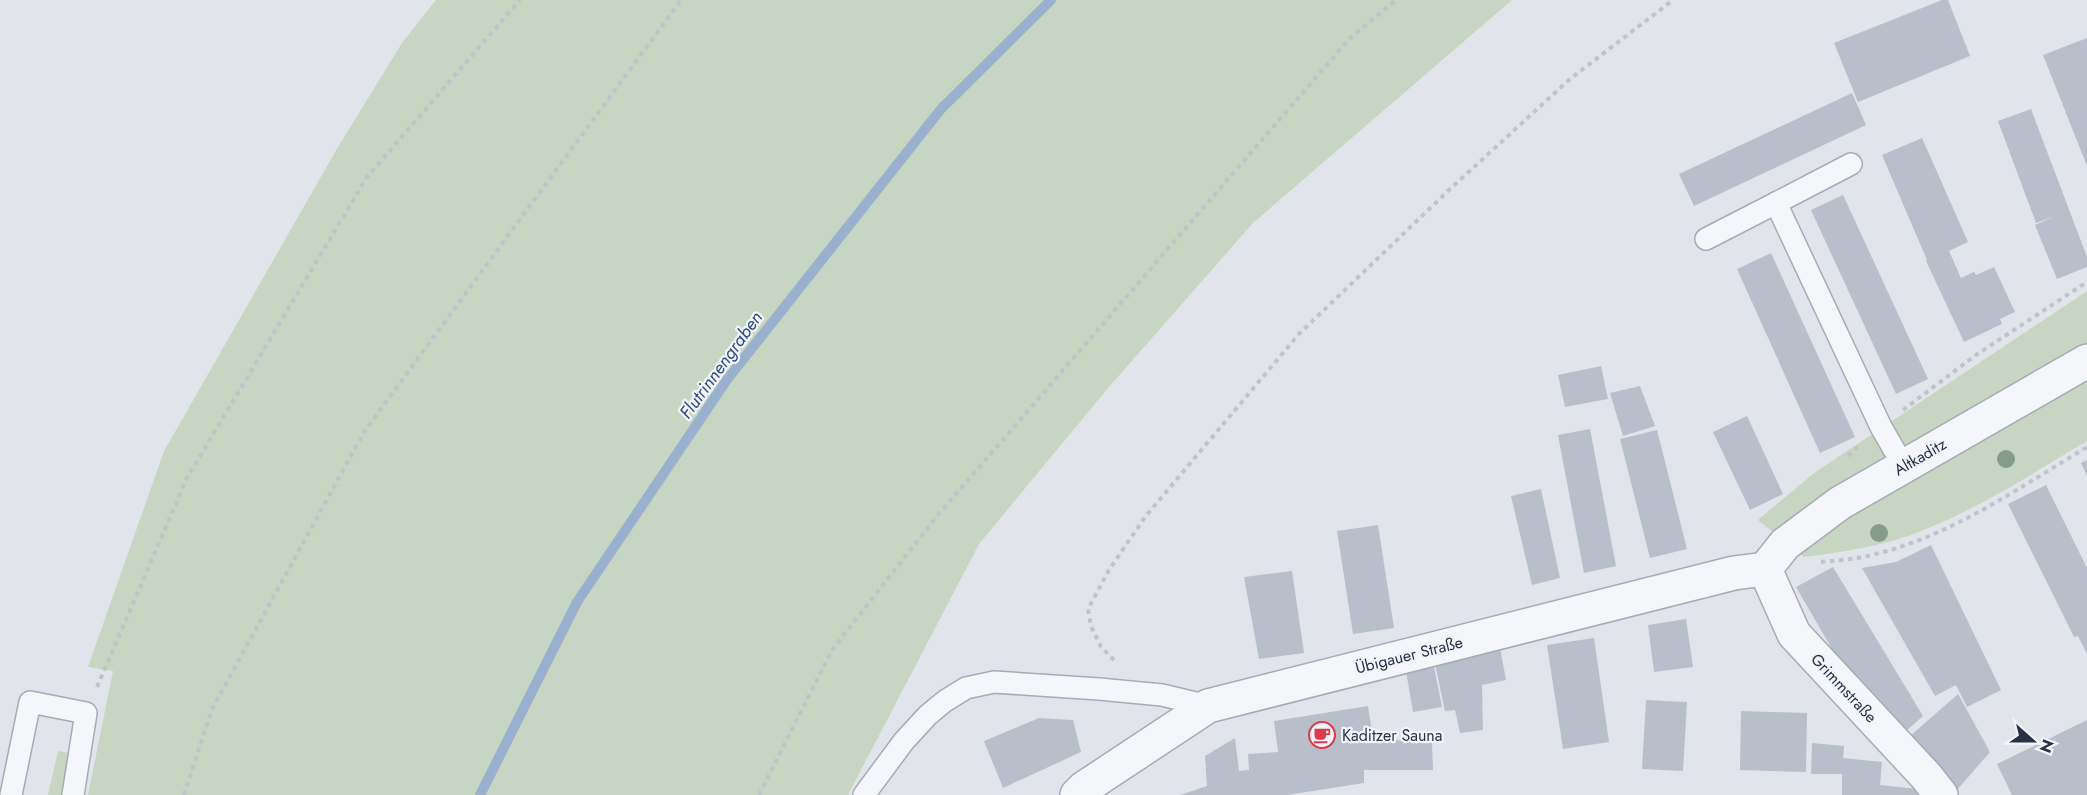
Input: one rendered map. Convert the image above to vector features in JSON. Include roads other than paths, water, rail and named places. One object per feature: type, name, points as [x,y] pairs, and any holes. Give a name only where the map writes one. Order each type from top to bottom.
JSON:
[{"type":"street","name":"Altkaditz","points":[[1770,562],[1785,544],[1840,503],[2087,361]]},
{"type":"street","name":"Übigauer Straße","points":[[1077,795],[1084,788],[1208,706],[1770,562]]},
{"type":"street","name":"Grimmstraße","points":[[1770,562],[1794,634],[1941,795]]},
{"type":"lane","points":[[1706,239],[1851,164]]},
{"type":"lane","points":[[1776,203],[1881,427],[1904,467]]},
{"type":"lane","points":[[864,795],[904,741],[928,714],[945,700],[966,688],[994,682],[1145,693],[1208,706]]},
{"type":"lane","points":[[11,795],[30,702],[86,713],[73,795]]},
{"type":"waterway","name":"Flutrinnengraben","points":[[480,795],[577,602],[726,381],[941,109],[1051,0]]},
{"type":"place","name":"Kaditzer Sauna","points":[[1322,735]]}]
